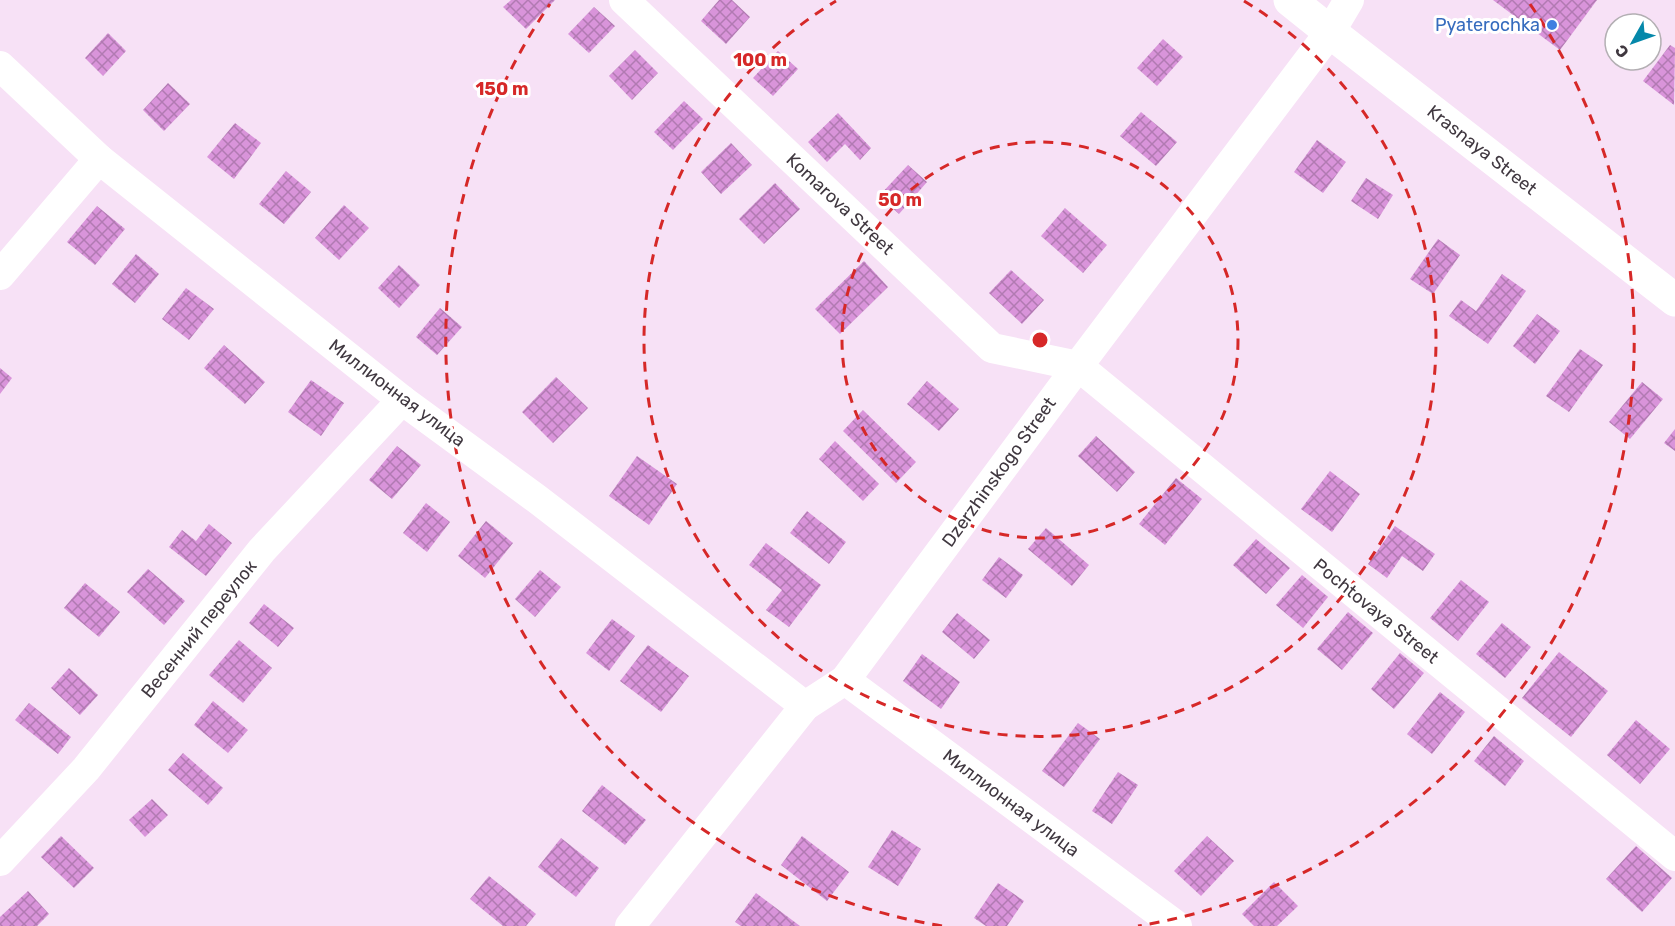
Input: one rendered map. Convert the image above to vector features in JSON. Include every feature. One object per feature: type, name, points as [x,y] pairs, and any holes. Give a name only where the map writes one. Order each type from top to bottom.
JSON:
[{"type":"main road","name":"Krasnaya Street","points":[[1290,0],[1675,300]]},
{"type":"street","name":"Komarova Street","points":[[624,0],[992,348],[1078,366]]},
{"type":"street","name":"Dzerzhinskogo Street","points":[[630,926],[805,706],[845,680],[1078,366],[1330,33],[1349,0]]},
{"type":"street","name":"Миллионная улица","points":[[0,66],[99,159],[402,400],[537,499],[805,706]]},
{"type":"street","points":[[0,275],[99,159]]},
{"type":"street","name":"Pochtovaya Street","points":[[1078,366],[1675,856]]},
{"type":"street","name":"Весенний переулок","points":[[0,861],[86,769],[262,550],[402,400]]},
{"type":"street","name":"Миллионная улица","points":[[845,680],[1177,926]]},
{"type":"building","points":[[511,0],[555,0],[526,29],[503,7]]},
{"type":"building","points":[[719,0],[732,0],[750,17],[726,44],[701,21]]},
{"type":"building","name":"Pyaterochka","points":[[1493,0],[1597,0],[1560,50]]},
{"type":"building","points":[[594,7],[615,26],[589,53],[568,34]]},
{"type":"building","points":[[108,33],[126,51],[103,76],[85,58]]},
{"type":"building","points":[[1163,39],[1183,57],[1157,86],[1137,68]]},
{"type":"building","points":[[1670,45],[1675,48],[1674,105],[1643,81],[1650,72],[1663,72],[1663,54]]},
{"type":"building","points":[[635,50],[658,73],[632,100],[609,76]]},
{"type":"building","points":[[778,51],[798,69],[773,96],[753,78]]},
{"type":"building","points":[[168,83],[190,104],[164,131],[143,110]]},
{"type":"building","points":[[684,101],[703,119],[673,150],[654,132]]},
{"type":"building","points":[[1141,112],[1177,142],[1156,166],[1120,136]]},
{"type":"building","points":[[838,113],[871,148],[860,160],[845,144],[827,162],[808,142]]},
{"type":"building","points":[[235,123],[261,143],[234,179],[207,157]]},
{"type":"building","points":[[1317,140],[1346,162],[1323,193],[1294,172]]},
{"type":"building","points":[[731,143],[752,165],[721,194],[701,172]]},
{"type":"building","points":[[908,165],[927,182],[899,214],[879,196]]},
{"type":"building","points":[[286,171],[311,192],[284,224],[259,204]]},
{"type":"building","points":[[1366,178],[1393,195],[1378,219],[1351,201]]},
{"type":"building","points":[[775,183],[800,209],[764,244],[739,219]]},
{"type":"building","points":[[344,205],[369,228],[339,260],[315,238]]},
{"type":"building","points":[[97,206],[125,229],[95,265],[67,242]]},
{"type":"building","points":[[1065,208],[1107,245],[1083,273],[1041,236]]},
{"type":"building","points":[[1438,239],[1460,255],[1433,294],[1410,279]]},
{"type":"building","points":[[136,254],[159,274],[135,303],[112,284]]},
{"type":"building","points":[[864,261],[888,287],[840,334],[815,309]]},
{"type":"building","points":[[399,265],[420,285],[399,308],[378,288]]},
{"type":"building","points":[[1011,270],[1044,300],[1022,324],[989,293]]},
{"type":"building","points":[[1502,274],[1526,291],[1488,344],[1449,316],[1461,300],[1476,311]]},
{"type":"building","points":[[186,288],[214,309],[189,340],[162,319]]},
{"type":"building","points":[[440,308],[462,327],[437,355],[416,337]]},
{"type":"building","points":[[1537,314],[1560,331],[1535,364],[1513,346]]},
{"type":"building","points":[[224,345],[265,382],[245,404],[204,368]]},
{"type":"building","points":[[1580,349],[1603,365],[1569,412],[1546,396]]},
{"type":"building","points":[[0,368],[12,378],[0,394]]},
{"type":"building","points":[[556,377],[588,408],[553,443],[522,412]]},
{"type":"building","points":[[311,380],[344,403],[321,436],[288,412]]},
{"type":"building","points":[[927,381],[959,409],[939,431],[907,404]]},
{"type":"building","points":[[1642,382],[1663,399],[1630,439],[1609,422]]},
{"type":"building","points":[[863,410],[916,462],[896,483],[843,431]]},
{"type":"building","points":[[1675,429],[1675,451],[1664,443]]},
{"type":"building","points":[[1096,436],[1135,472],[1117,492],[1078,456]]},
{"type":"building","points":[[835,441],[879,484],[863,501],[819,459]]},
{"type":"building","points":[[397,446],[421,465],[392,499],[369,480]]},
{"type":"building","points":[[637,456],[677,484],[649,525],[609,496]]},
{"type":"building","points":[[1330,471],[1360,494],[1332,532],[1301,509]]},
{"type":"building","points":[[1176,478],[1202,499],[1165,545],[1139,524]]},
{"type":"building","points":[[426,503],[450,522],[427,552],[403,533]]},
{"type":"building","points":[[807,511],[846,542],[829,564],[790,533]]},
{"type":"building","points":[[486,521],[513,543],[485,578],[458,556]]},
{"type":"building","points":[[209,524],[232,543],[206,576],[169,547],[182,530],[196,541]]},
{"type":"building","points":[[1395,526],[1435,554],[1423,571],[1402,556],[1387,578],[1368,564]]},
{"type":"building","points":[[1046,528],[1089,565],[1072,586],[1028,549]]},
{"type":"building","points":[[1256,539],[1290,568],[1266,594],[1233,565]]},
{"type":"building","points":[[766,543],[821,585],[789,627],[766,610],[782,590],[749,565]]},
{"type":"building","points":[[999,557],[1023,575],[1006,598],[982,580]]},
{"type":"building","points":[[148,569],[185,601],[164,625],[127,592]]},
{"type":"building","points":[[540,570],[561,587],[535,617],[515,599]]},
{"type":"building","points":[[1302,575],[1328,597],[1303,628],[1276,605]]},
{"type":"building","points":[[1461,580],[1489,602],[1458,641],[1430,618]]},
{"type":"building","points":[[85,583],[120,612],[99,637],[64,608]]},
{"type":"building","points":[[264,604],[294,628],[278,647],[249,623]]},
{"type":"building","points":[[1348,612],[1373,633],[1342,670],[1317,649]]},
{"type":"building","points":[[957,613],[990,640],[974,659],[942,632]]},
{"type":"building","points":[[612,619],[635,636],[609,671],[586,653]]},
{"type":"building","points":[[1502,623],[1531,647],[1505,678],[1476,654]]},
{"type":"building","points":[[239,640],[272,668],[243,703],[209,675]]},
{"type":"building","points":[[648,645],[689,676],[661,712],[620,681]]},
{"type":"building","points":[[1559,652],[1608,691],[1571,737],[1522,698]]},
{"type":"building","points":[[1400,653],[1424,673],[1394,709],[1371,689]]},
{"type":"building","points":[[922,654],[960,682],[941,709],[903,681]]},
{"type":"building","points":[[69,668],[98,695],[80,715],[51,688]]},
{"type":"building","points":[[1440,692],[1465,712],[1432,754],[1407,734]]},
{"type":"building","points":[[213,701],[248,730],[228,753],[194,725]]},
{"type":"building","points":[[29,703],[71,737],[58,754],[15,720]]},
{"type":"building","points":[[1636,720],[1670,749],[1640,784],[1607,755]]},
{"type":"building","points":[[1078,723],[1100,739],[1064,787],[1042,771]]},
{"type":"building","points":[[1494,736],[1524,761],[1505,786],[1474,761]]},
{"type":"building","points":[[183,753],[223,788],[208,805],[168,770]]},
{"type":"building","points":[[1118,772],[1138,785],[1112,824],[1092,811]]},
{"type":"building","points":[[602,785],[646,820],[625,845],[582,811]]},
{"type":"building","points":[[152,799],[168,815],[145,837],[129,820]]},
{"type":"building","points":[[892,830],[921,849],[898,886],[868,867]]},
{"type":"building","points":[[61,836],[94,868],[74,888],[41,857]]},
{"type":"building","points":[[802,836],[849,872],[827,901],[781,865]]},
{"type":"building","points":[[1207,836],[1234,861],[1201,896],[1174,871]]},
{"type":"building","points":[[561,838],[599,868],[576,897],[538,867]]},
{"type":"building","points":[[1636,846],[1672,878],[1642,912],[1606,879]]},
{"type":"building","points":[[489,876],[536,914],[526,926],[503,926],[470,899]]},
{"type":"building","points":[[1274,882],[1298,906],[1277,926],[1254,926],[1242,914]]},
{"type":"building","points":[[998,883],[1024,901],[1007,926],[986,926],[974,918]]},
{"type":"building","points":[[28,891],[49,914],[37,926],[0,926],[0,917]]},
{"type":"building","points":[[756,893],[800,926],[741,926],[735,922]]},
{"type":"place","name":"Pyaterochka","points":[[1552,25]]}]
